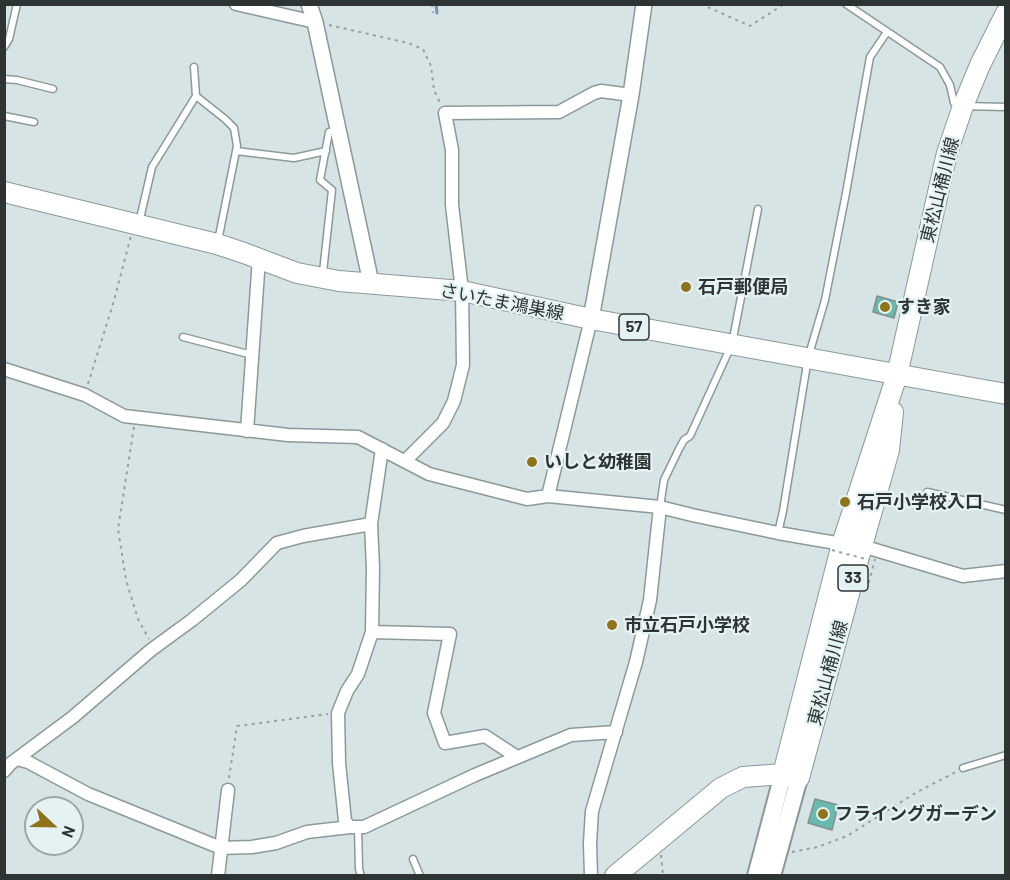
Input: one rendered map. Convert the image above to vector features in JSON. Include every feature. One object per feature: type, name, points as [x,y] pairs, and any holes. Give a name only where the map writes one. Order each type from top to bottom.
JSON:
[{"type":"main road","name":"東松山桶川線","points":[[791,776],[837,547],[897,375],[947,153],[963,106],[1005,13]]},
{"type":"main road","name":"さいたま鴻巣線","points":[[4,192],[217,244],[297,273],[339,281],[462,291],[591,319],[1005,394]]},
{"type":"main road","name":"東松山桶川線","points":[[791,776],[865,553],[889,450],[897,375]]},
{"type":"main road","points":[[772,876],[779,850],[791,776]]},
{"type":"main road","points":[[615,876],[721,788],[743,777],[791,776]]},
{"type":"main road","points":[[756,876],[791,776]]},
{"type":"street","points":[[236,4],[315,22]]},
{"type":"street","points":[[309,4],[315,22],[371,283]]},
{"type":"street","points":[[548,496],[591,319],[631,95],[644,4]]},
{"type":"street","points":[[405,461],[443,423],[454,401],[463,365],[462,291],[452,205],[452,150],[445,113],[559,112],[601,91],[631,95]]},
{"type":"street","points":[[247,431],[259,258]]},
{"type":"street","points":[[4,369],[85,395],[124,417],[288,435],[358,437],[429,474],[527,499],[548,496],[660,507],[837,547]]},
{"type":"street","points":[[354,827],[345,821],[339,763],[338,713],[358,674],[372,632],[371,524],[382,449]]},
{"type":"street","points":[[591,876],[592,811],[636,662],[650,600],[660,507]]},
{"type":"street","points":[[9,762],[73,717],[154,647],[241,580],[277,543],[371,524]]},
{"type":"street","points":[[865,553],[963,576],[1005,571]]},
{"type":"street","points":[[372,632],[450,634],[434,713],[445,743],[485,736],[517,757]]},
{"type":"street","points":[[9,762],[28,762],[88,794],[221,848],[252,847],[276,843],[307,832],[364,827],[475,775],[571,735],[616,732]]},
{"type":"street","points":[[218,876],[228,790]]},
{"type":"lane","points":[[4,48],[9,39],[17,4]]},
{"type":"lane","points":[[846,4],[940,67],[950,85],[954,102],[963,106],[1005,107]]},
{"type":"lane","points":[[778,533],[808,358],[827,290],[870,57],[887,32]]},
{"type":"lane","points":[[137,224],[152,167],[196,96],[194,67]]},
{"type":"lane","points":[[4,79],[53,89]]},
{"type":"lane","points":[[196,96],[234,128],[237,146],[217,244]]},
{"type":"lane","points":[[4,116],[34,122]]},
{"type":"lane","points":[[323,272],[332,190],[320,180],[329,132],[338,128]]},
{"type":"lane","points":[[236,151],[294,158],[326,151]]},
{"type":"lane","points":[[660,507],[664,480],[679,448],[690,436],[732,344],[758,209]]},
{"type":"lane","points":[[183,337],[252,355]]},
{"type":"lane","points":[[927,492],[1005,510]]},
{"type":"lane","points":[[963,768],[1005,754]]},
{"type":"lane","points":[[354,827],[361,876]]},
{"type":"lane","points":[[413,859],[420,876]]},
{"type":"path","points":[[432,4],[433,13]]},
{"type":"path","points":[[701,4],[750,26],[784,4]]},
{"type":"path","points":[[315,22],[408,43],[423,49],[431,66],[434,90],[445,113]]},
{"type":"path","points":[[85,395],[137,224]]},
{"type":"path","points":[[135,418],[118,529],[129,590],[138,619],[154,647]]},
{"type":"path","points":[[837,547],[865,553]]},
{"type":"path","points":[[228,790],[237,726],[338,713]]},
{"type":"path","points":[[779,850],[792,852],[818,847],[847,836],[917,792],[963,768]]},
{"type":"building","name":"すき家","points":[[877,296],[898,302],[894,318],[873,312]]},
{"type":"building","name":"フライングガーデン","points":[[815,799],[838,805],[832,830],[808,823]]},
{"type":"waterway","points":[[436,4],[437,13]]},
{"type":"place","name":"石戸郵便局","points":[[686,287]]},
{"type":"place","name":"すき家","points":[[885,307]]},
{"type":"place","name":"いしと幼稚園","points":[[532,462]]},
{"type":"place","name":"石戸小学校入口","points":[[845,502]]},
{"type":"place","name":"市立石戸小学校","points":[[612,625]]},
{"type":"place","name":"フライングガーデン","points":[[823,814]]}]
